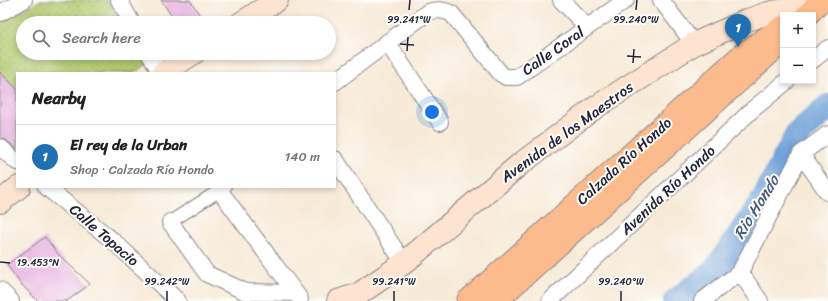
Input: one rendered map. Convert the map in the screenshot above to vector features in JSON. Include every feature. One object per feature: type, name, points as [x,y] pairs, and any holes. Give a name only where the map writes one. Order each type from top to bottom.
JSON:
[{"type":"main road","points":[[252,16],[277,0]]},
{"type":"main road","name":"Avenida de los Maestros","points":[[338,301],[359,294],[404,263],[519,165],[590,111],[694,44],[745,20],[768,13],[812,8]]},
{"type":"main road","name":"Calzada Río Hondo","points":[[468,301],[744,53],[780,29]]},
{"type":"main road","name":"Calzada Río Hondo","points":[[496,301],[780,44]]},
{"type":"main road","points":[[164,72],[183,60]]},
{"type":"main road","points":[[0,202],[19,188]]},
{"type":"street","points":[[0,13],[24,0]]},
{"type":"street","points":[[119,0],[128,16]]},
{"type":"street","points":[[561,0],[587,27]]},
{"type":"street","name":"Calle Coral","points":[[336,81],[428,12],[434,10],[442,10],[451,13],[501,74],[511,78],[517,77],[626,0]]},
{"type":"street","points":[[661,0],[694,44]]},
{"type":"street","points":[[387,42],[440,122]]},
{"type":"street","points":[[816,58],[828,48]]},
{"type":"street","points":[[154,60],[161,72]]},
{"type":"street","name":"Avenida Río Hondo","points":[[550,301],[752,110],[783,84]]},
{"type":"street","points":[[702,301],[740,272],[801,154],[828,134]]},
{"type":"street","points":[[0,147],[16,161]]},
{"type":"street","points":[[801,154],[828,193]]},
{"type":"street","points":[[336,161],[404,263]]},
{"type":"street","name":"Calle Topacio","points":[[47,188],[112,240],[178,301]]},
{"type":"street","points":[[223,189],[298,297],[246,292],[207,274],[170,222],[223,189]]},
{"type":"street","points":[[740,272],[760,301]]},
{"type":"street","points":[[0,290],[11,301]]},
{"type":"green space","points":[[41,0],[107,0],[117,16],[16,16],[16,60],[144,60],[147,64],[135,72],[16,72],[16,88],[0,72],[0,23]]},
{"type":"building","points":[[161,0],[190,0],[200,16],[171,16]]},
{"type":"building","points":[[0,72],[16,88],[16,148],[0,137]]},
{"type":"building","points":[[45,237],[59,255],[90,284],[67,301],[38,301],[20,283],[7,265]]},
{"type":"waterway","name":"Rio Hondo","points":[[676,301],[715,271],[763,201],[798,134],[828,107]]},
{"type":"place","name":"El rey de la Urban","points":[[738,47]]}]
